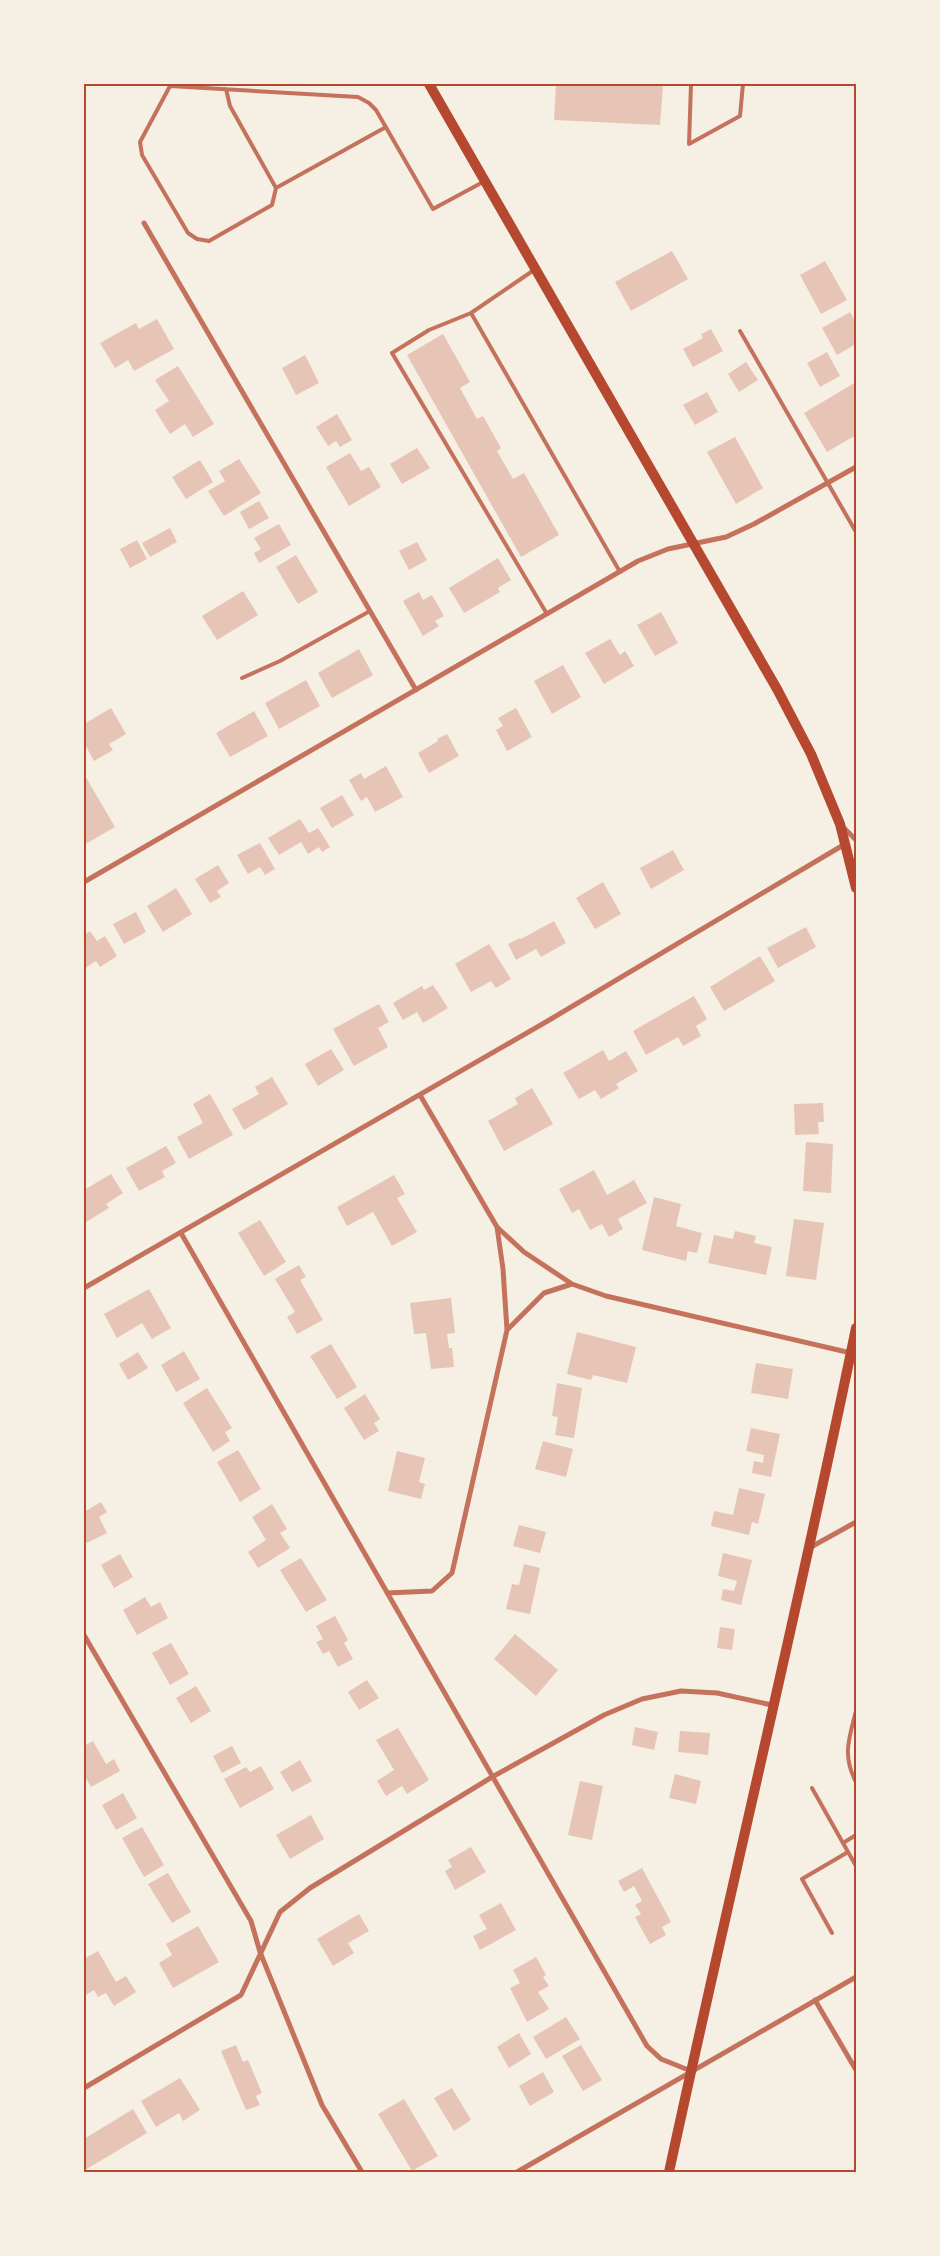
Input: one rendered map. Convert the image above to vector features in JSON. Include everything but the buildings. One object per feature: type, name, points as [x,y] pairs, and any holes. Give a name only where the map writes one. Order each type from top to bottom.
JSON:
[{"type":"main road","points":[[429,84],[777,689],[807,746],[840,824],[856,888]]},
{"type":"main road","points":[[669,2172],[772,1705],[810,1548],[856,1328]]},
{"type":"street","points":[[144,223],[416,690]]},
{"type":"street","points":[[84,882],[638,562],[668,549],[726,536],[754,524],[856,467]]},
{"type":"street","points":[[840,824],[856,840]]},
{"type":"street","points":[[84,1288],[551,1019],[845,843]]},
{"type":"street","points":[[420,1095],[496,1227],[524,1252],[572,1284],[606,1296],[851,1353]]},
{"type":"street","points":[[387,1593],[432,1591],[452,1573],[507,1330],[503,1269],[496,1227]]},
{"type":"street","points":[[181,1233],[646,2046],[661,2059],[691,2071]]},
{"type":"street","points":[[507,1330],[544,1293],[572,1284]]},
{"type":"street","points":[[810,1548],[856,1522]]},
{"type":"street","points":[[84,1635],[251,1921],[260,1952],[322,2105],[362,2172]]},
{"type":"street","points":[[84,2088],[241,1995],[280,1912],[310,1888],[492,1777],[604,1714],[642,1699],[680,1691],[717,1693],[772,1705]]},
{"type":"street","points":[[517,2172],[856,1977]]},
{"type":"street","points":[[815,2000],[856,2070]]},
{"type":"lane","points":[[691,84],[689,144],[740,116],[742,84]]},
{"type":"lane","points":[[226,89],[230,106],[276,188],[272,205],[209,241],[197,239],[188,232],[142,155],[140,142],[170,85],[358,98],[369,103],[376,110],[433,209],[485,180]]},
{"type":"lane","points":[[276,188],[386,127]]},
{"type":"lane","points":[[536,268],[470,313],[429,330],[392,353],[546,614]]},
{"type":"lane","points":[[470,313],[620,572]]},
{"type":"lane","points":[[740,331],[856,532]]},
{"type":"lane","points":[[242,678],[280,661],[370,611]]},
{"type":"lane","points":[[856,1711],[847,1746],[849,1769],[856,1782]]},
{"type":"lane","points":[[812,1788],[856,1866]]},
{"type":"lane","points":[[843,1843],[856,1835]]},
{"type":"lane","points":[[832,1933],[802,1880],[848,1852]]}]
